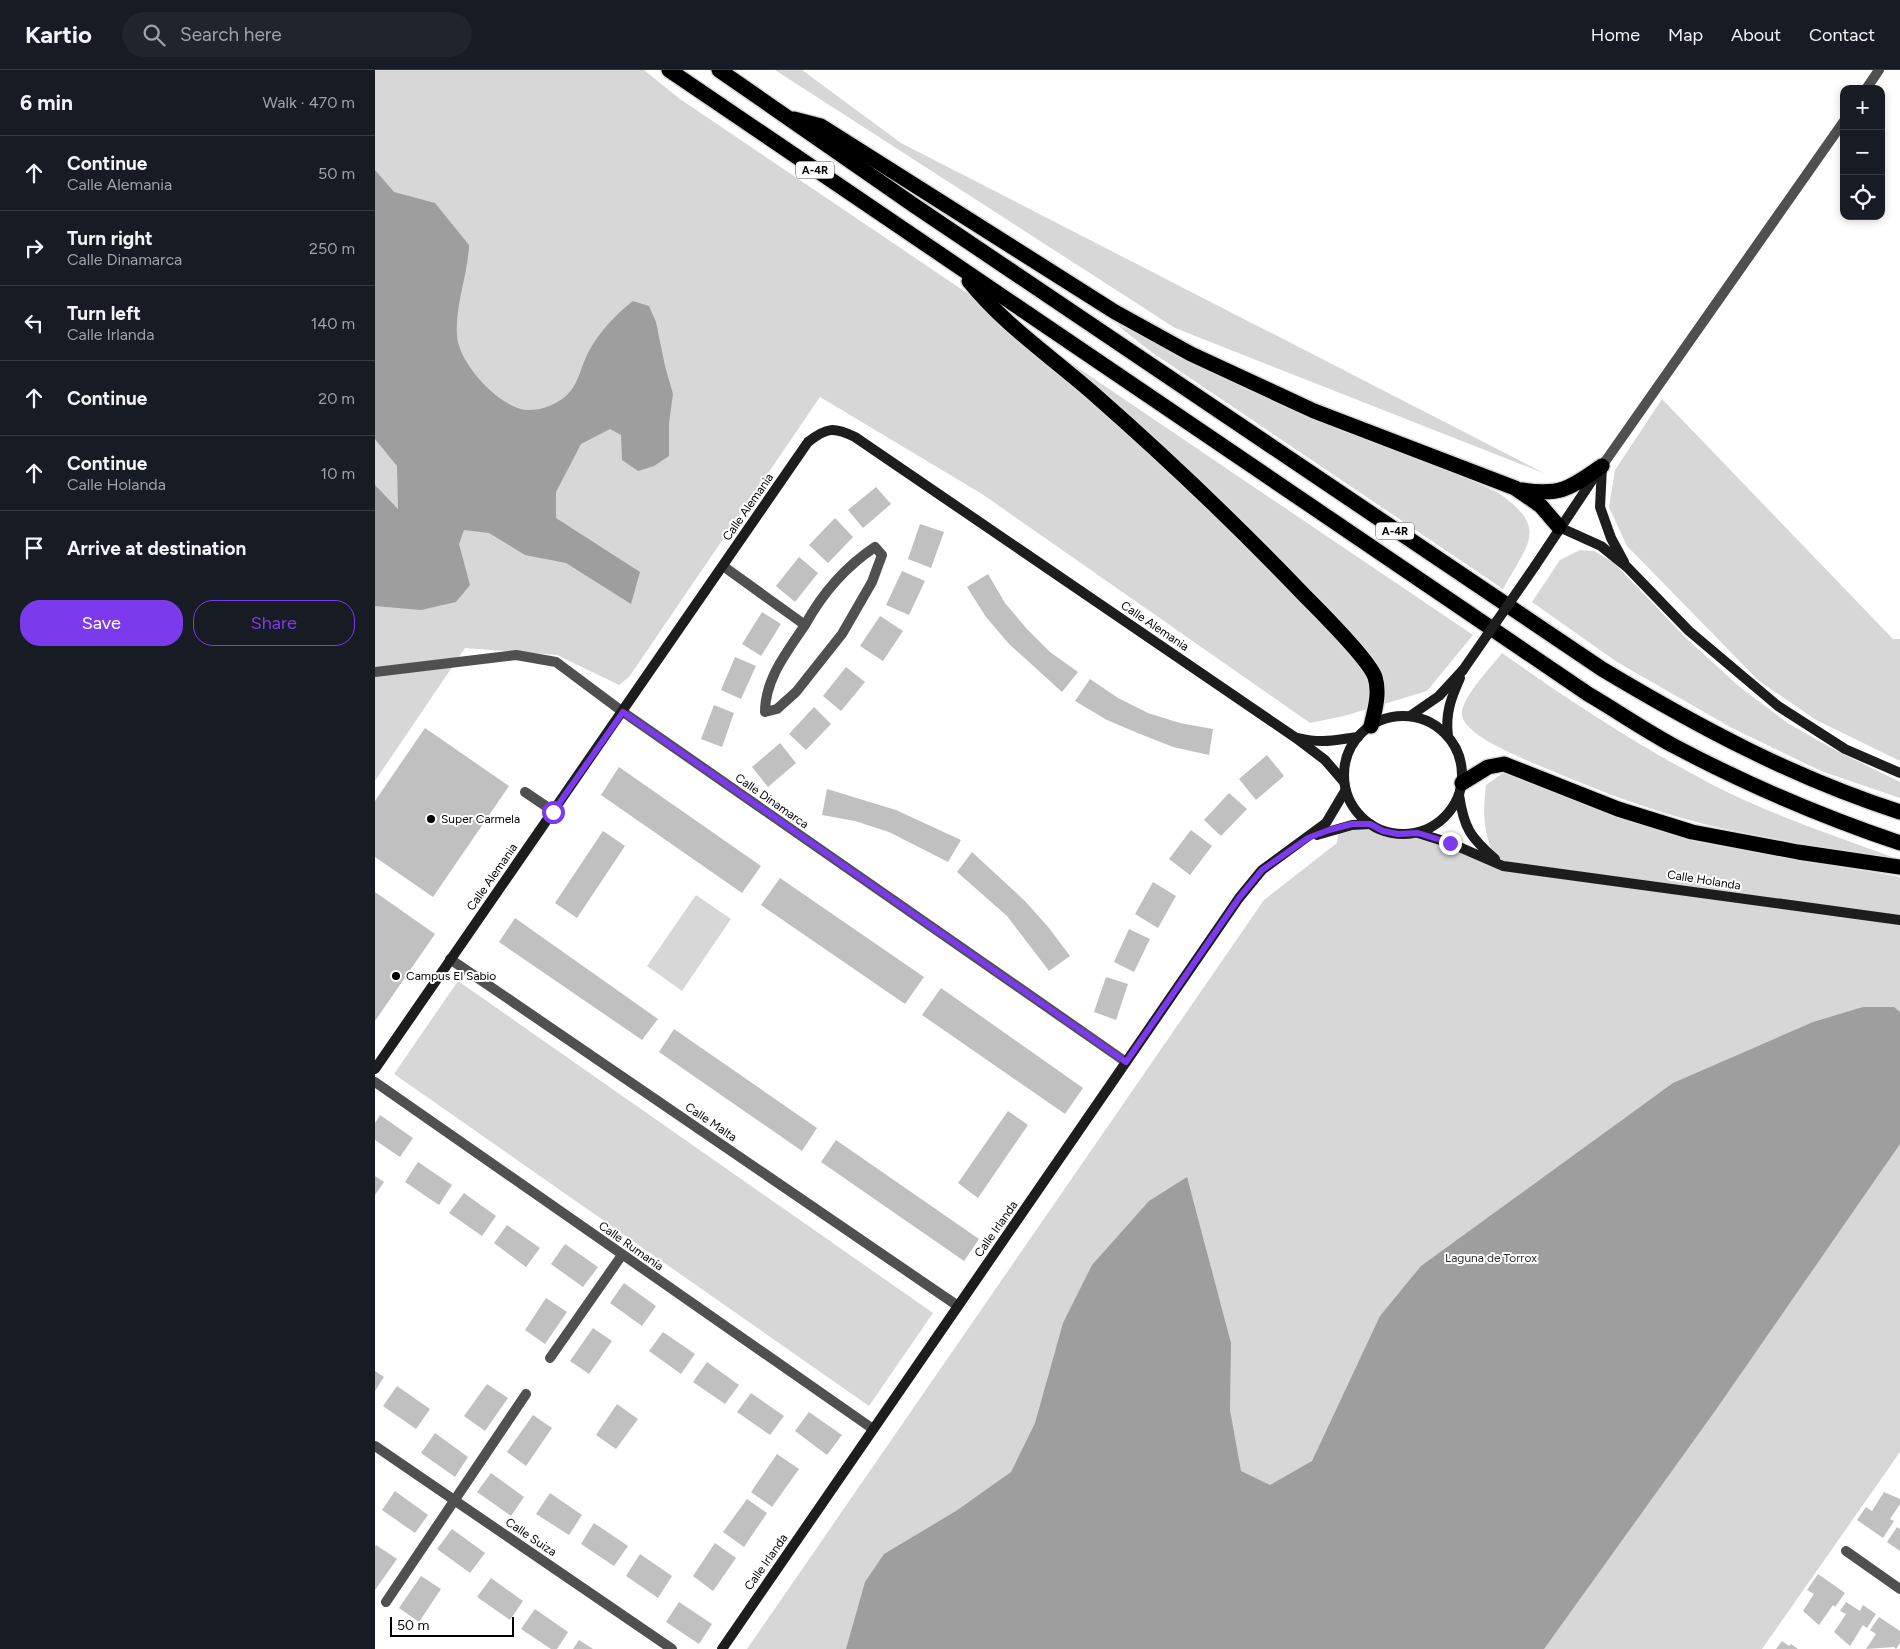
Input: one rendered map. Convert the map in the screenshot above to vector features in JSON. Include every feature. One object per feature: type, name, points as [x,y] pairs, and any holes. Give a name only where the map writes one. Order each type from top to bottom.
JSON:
[{"type":"highway","name":"A-4R","points":[[669,70],[1588,694],[1675,746],[1789,801],[1845,825],[1900,843]]},
{"type":"highway","name":"A-4R","points":[[719,70],[783,116],[1452,570],[1602,669],[1685,718],[1795,774],[1855,798],[1900,812]]},
{"type":"highway","points":[[783,116],[821,126],[1115,312],[1191,354],[1314,411],[1515,488],[1544,493],[1567,490],[1602,466]]},
{"type":"highway","points":[[961,270],[987,304],[1101,401],[1208,497],[1317,608],[1366,662],[1375,676],[1377,690],[1371,726]]},
{"type":"highway","points":[[1515,488],[1541,506],[1559,527]]},
{"type":"highway","points":[[1461,789],[1488,767],[1504,764],[1618,809],[1692,832],[1798,852],[1900,867]]},
{"type":"street","points":[[1869,85],[1879,70]]},
{"type":"street","points":[[1410,716],[1439,696],[1463,670],[1535,566],[1559,527],[1840,127]]},
{"type":"street","name":"Calle Alemania","points":[[375,1069],[808,442],[820,432],[837,429],[855,437],[1296,738],[1325,760],[1345,786]]},
{"type":"street","points":[[1602,466],[1600,507],[1611,538],[1627,567]]},
{"type":"street","points":[[1559,527],[1601,546],[1627,567],[1689,631],[1778,706],[1845,749],[1900,773]]},
{"type":"street","points":[[875,547],[881,555],[872,582],[842,634],[796,692],[777,710],[765,712],[765,695],[776,670],[805,625],[820,598],[856,560],[875,547]]},
{"type":"street","points":[[723,566],[805,625]]},
{"type":"street","name":"Calle Dinamarca","points":[[375,672],[515,655],[556,662],[623,712],[1126,1062]]},
{"type":"street","points":[[1448,736],[1446,719],[1449,702],[1463,670]]},
{"type":"street","points":[[1461,789],[1452,809],[1441,821],[1418,833],[1398,834],[1383,831],[1370,824],[1359,814],[1345,786],[1349,752],[1358,737],[1371,726],[1390,718],[1410,716],[1437,726],[1448,736],[1457,750],[1462,766],[1461,789],[1466,827],[1472,839],[1503,866]]},
{"type":"street","name":"Calle Alemania","points":[[1296,738],[1313,742],[1334,742],[1358,737]]},
{"type":"street","name":"Calle Irlanda","points":[[722,1649],[1239,898],[1262,870],[1326,823],[1345,786]]},
{"type":"street","points":[[525,792],[553,812]]},
{"type":"street","name":"Calle Irlanda","points":[[1308,838],[1352,824],[1370,824]]},
{"type":"street","name":"Calle Holanda","points":[[1418,833],[1450,843],[1503,866],[1900,920]]},
{"type":"street","name":"Calle Malta","points":[[450,959],[958,1306]]},
{"type":"street","name":"Calle Rumanía","points":[[375,1082],[873,1429]]},
{"type":"street","points":[[550,1358],[622,1255]]},
{"type":"street","points":[[385,1602],[526,1394]]},
{"type":"street","name":"Calle Suiza","points":[[375,1446],[672,1649]]},
{"type":"street","points":[[1846,1552],[1900,1589]]},
{"type":"green space","points":[[375,70],[644,70],[680,99],[1473,635],[1427,691],[1344,716],[1310,723],[982,494],[820,397],[629,677],[619,685],[557,655],[465,648],[375,781]]},
{"type":"green space","points":[[775,70],[802,70],[901,143],[1546,474],[1175,328]]},
{"type":"green space","points":[[1116,324],[1497,492],[1524,516],[1529,526],[1526,548],[1503,589],[1150,351]]},
{"type":"green space","points":[[1662,399],[1893,639],[1900,639],[1900,761],[1816,720],[1758,680],[1627,546],[1609,507],[1615,470]]},
{"type":"green space","points":[[1580,550],[1594,551],[1613,562],[1687,639],[1741,688],[1789,724],[1835,750],[1900,782],[1900,798],[1821,771],[1732,728],[1617,662],[1532,602],[1560,560]]},
{"type":"green space","points":[[1502,653],[1604,722],[1711,784],[1780,815],[1898,859],[1779,840],[1685,819],[1593,788],[1500,748],[1480,736],[1465,723],[1462,709],[1471,692]]},
{"type":"green space","name":"Laguna de Torrox","points":[[1503,773],[1697,842],[1900,877],[1900,1452],[1762,1649],[747,1649],[1264,900],[1337,843],[1339,826],[1359,826],[1399,832],[1497,864],[1489,844],[1485,825],[1485,796],[1486,785]]},
{"type":"green space","points":[[696,895],[731,919],[682,991],[647,966]]},
{"type":"green space","points":[[458,981],[933,1313],[869,1406],[394,1074]]},
{"type":"shaded area","points":[[375,170],[394,192],[435,203],[469,245],[458,312],[457,335],[459,346],[464,358],[482,382],[504,401],[515,407],[526,410],[537,409],[549,406],[564,398],[575,385],[588,353],[608,324],[633,301],[649,306],[656,322],[673,394],[669,423],[669,456],[654,466],[638,471],[622,460],[621,435],[610,429],[581,444],[556,492],[556,518],[640,572],[631,604],[566,563],[525,555],[489,533],[464,530],[459,544],[470,585],[456,602],[421,610],[375,606],[375,485],[398,509],[397,466],[375,439]]},
{"type":"shaded area","name":"Laguna de Torrox","points":[[1863,1007],[1894,1007],[1900,1012],[1900,1144],[1715,1411],[1544,1649],[846,1649],[865,1582],[884,1554],[956,1511],[1011,1472],[1035,1423],[1063,1323],[1092,1265],[1149,1201],[1187,1177],[1231,1343],[1230,1410],[1241,1471],[1270,1485],[1312,1461],[1380,1316],[1421,1266],[1673,1083],[1813,1022]]},
{"type":"building","points":[[876,487],[891,504],[863,528],[848,510]]},
{"type":"building","points":[[835,518],[853,537],[828,563],[809,545]]},
{"type":"building","points":[[920,524],[944,532],[931,568],[908,559]]},
{"type":"building","points":[[799,557],[818,573],[795,602],[776,586]]},
{"type":"building","points":[[902,571],[925,581],[909,615],[886,605]]},
{"type":"building","points":[[988,574],[1005,603],[1027,629],[1050,652],[1078,672],[1062,692],[1009,644],[986,617],[967,587]]},
{"type":"building","points":[[762,612],[781,624],[761,656],[742,644]]},
{"type":"building","points":[[880,616],[903,631],[883,661],[860,646]]},
{"type":"building","points":[[735,657],[756,666],[741,699],[721,690]]},
{"type":"building","points":[[846,667],[865,682],[841,711],[823,696]]},
{"type":"building","points":[[1090,679],[1118,698],[1148,713],[1180,723],[1213,729],[1209,755],[1173,747],[1140,734],[1107,720],[1075,701]]},
{"type":"building","points":[[714,705],[734,713],[722,747],[701,739]]},
{"type":"building","points":[[814,707],[831,724],[806,750],[789,734]]},
{"type":"building","name":"Super Carmela","points":[[425,728],[509,786],[433,897],[375,857],[375,801]]},
{"type":"building","points":[[780,743],[796,763],[768,787],[752,767]]},
{"type":"building","points":[[1267,755],[1284,776],[1256,800],[1239,779]]},
{"type":"building","points":[[619,767],[761,866],[742,893],[601,795]]},
{"type":"building","points":[[827,789],[896,810],[961,840],[948,862],[889,832],[855,821],[822,815]]},
{"type":"building","points":[[1229,793],[1247,809],[1221,836],[1204,820]]},
{"type":"building","points":[[1191,830],[1212,846],[1190,875],[1169,859]]},
{"type":"building","points":[[603,831],[625,846],[577,918],[555,903]]},
{"type":"building","points":[[972,852],[1025,901],[1070,956],[1049,971],[1007,916],[957,872]]},
{"type":"building","points":[[780,878],[924,977],[905,1004],[761,905]]},
{"type":"building","points":[[1153,882],[1176,896],[1158,928],[1135,914]]},
{"type":"building","points":[[375,892],[435,934],[375,1021]]},
{"type":"building","points":[[515,918],[658,1019],[642,1040],[499,942]]},
{"type":"building","points":[[1129,929],[1150,939],[1134,972],[1114,962]]},
{"type":"building","points":[[1106,977],[1128,984],[1116,1020],[1094,1012]]},
{"type":"building","points":[[941,988],[1083,1088],[1065,1114],[922,1015]]},
{"type":"building","points":[[674,1029],[817,1128],[802,1151],[659,1052]]},
{"type":"building","points":[[1008,1111],[1028,1125],[978,1198],[958,1183]]},
{"type":"building","points":[[380,1115],[413,1138],[400,1157],[375,1140],[375,1123]]},
{"type":"building","points":[[836,1140],[979,1239],[964,1261],[821,1162]]},
{"type":"building","points":[[418,1162],[452,1185],[439,1205],[405,1182]]},
{"type":"building","points":[[375,1176],[384,1182],[375,1195]]},
{"type":"building","points":[[464,1193],[496,1216],[482,1236],[449,1213]]},
{"type":"building","points":[[507,1225],[540,1248],[526,1267],[494,1243]]},
{"type":"building","points":[[565,1244],[598,1267],[583,1287],[551,1264]]},
{"type":"building","points":[[624,1283],[656,1306],[642,1326],[610,1303]]},
{"type":"building","points":[[546,1298],[567,1312],[545,1344],[525,1330]]},
{"type":"building","points":[[593,1328],[612,1341],[589,1374],[570,1361]]},
{"type":"building","points":[[663,1332],[695,1354],[681,1374],[649,1351]]},
{"type":"building","points":[[707,1362],[739,1385],[725,1404],[693,1382]]},
{"type":"building","points":[[375,1371],[384,1377],[375,1391]]},
{"type":"building","points":[[487,1384],[508,1398],[485,1431],[464,1416]]},
{"type":"building","points":[[397,1386],[430,1409],[416,1429],[383,1406]]},
{"type":"building","points":[[751,1393],[784,1416],[770,1435],[737,1412]]},
{"type":"building","points":[[617,1404],[638,1419],[616,1449],[596,1435]]},
{"type":"building","points":[[809,1412],[842,1435],[827,1455],[795,1431]]},
{"type":"building","points":[[533,1415],[552,1428],[526,1466],[507,1452]]},
{"type":"building","points":[[435,1433],[468,1457],[455,1477],[421,1453]]},
{"type":"building","points":[[777,1454],[799,1469],[772,1507],[751,1492]]},
{"type":"building","points":[[491,1473],[524,1497],[511,1516],[477,1492]]},
{"type":"building","points":[[395,1491],[428,1515],[415,1533],[382,1510]]},
{"type":"building","points":[[1884,1492],[1900,1499],[1900,1504],[1890,1519],[1894,1521],[1883,1538],[1857,1520],[1866,1507],[1872,1511]]},
{"type":"building","points":[[550,1493],[582,1515],[569,1535],[536,1514]]},
{"type":"building","points":[[747,1499],[767,1513],[744,1547],[723,1532]]},
{"type":"building","points":[[594,1523],[628,1546],[614,1566],[581,1544]]},
{"type":"building","points":[[1897,1527],[1900,1529],[1900,1551],[1887,1542]]},
{"type":"building","points":[[452,1529],[485,1553],[470,1573],[437,1549]]},
{"type":"building","points":[[715,1543],[736,1558],[713,1591],[693,1576]]},
{"type":"building","points":[[376,1545],[397,1559],[375,1590],[375,1547]]},
{"type":"building","points":[[640,1554],[672,1576],[658,1598],[626,1576]]},
{"type":"building","points":[[1818,1574],[1845,1593],[1835,1607],[1833,1605],[1819,1625],[1803,1611],[1814,1594],[1807,1590]]},
{"type":"building","points":[[421,1576],[441,1589],[419,1622],[399,1608]]},
{"type":"building","points":[[491,1578],[523,1601],[510,1620],[477,1597]]},
{"type":"building","points":[[679,1602],[712,1624],[699,1644],[666,1622]]},
{"type":"building","points":[[1846,1602],[1860,1611],[1863,1605],[1876,1614],[1867,1628],[1863,1625],[1850,1646],[1834,1632],[1846,1614],[1840,1611]]},
{"type":"building","points":[[535,1609],[568,1632],[557,1649],[551,1649],[521,1629]]},
{"type":"building","points":[[1879,1617],[1900,1631],[1900,1643],[1896,1649],[1894,1647],[1866,1649],[1876,1634],[1870,1630]]},
{"type":"building","points":[[579,1640],[593,1649],[573,1649]]},
{"type":"building","points":[[1782,1641],[1789,1646],[1791,1644],[1798,1649],[1776,1649]]},
{"type":"place","name":"Super Carmela","points":[[431,819]]},
{"type":"place","name":"Campus El Sabio","points":[[396,976]]},
{"type":"route","points":[[553,812],[623,712],[1126,1062],[1239,898],[1262,870],[1308,838],[1352,824],[1370,824],[1383,831],[1398,834],[1418,833],[1450,843]]}]
